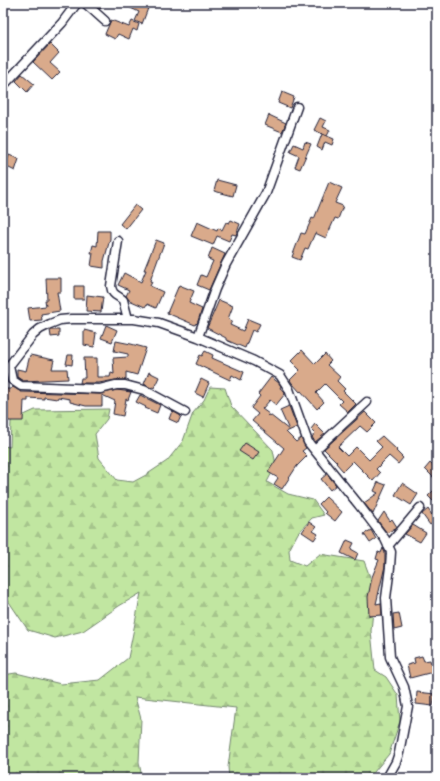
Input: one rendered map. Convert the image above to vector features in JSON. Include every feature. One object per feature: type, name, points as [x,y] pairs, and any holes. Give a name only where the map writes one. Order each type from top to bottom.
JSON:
[{"type":"street","points":[[3,86],[62,23],[77,3]]},
{"type":"street","points":[[85,3],[105,20]]},
{"type":"street","points":[[198,337],[215,289],[226,264],[266,193],[297,107]]},
{"type":"street","points":[[118,241],[111,291],[114,295],[123,300],[128,319]]},
{"type":"street","points":[[185,412],[144,390],[125,384],[100,390],[21,386],[12,380],[6,369],[33,335],[40,329],[50,324],[60,320],[71,319],[128,319],[160,324],[198,337],[254,361],[280,376],[289,389],[307,438],[359,504],[388,546],[391,556],[386,598],[390,657],[404,687],[408,706],[399,753],[387,778]]},
{"type":"street","points":[[315,450],[367,402]]},
{"type":"street","points":[[388,546],[420,508]]},
{"type":"green space","points":[[210,387],[225,388],[231,406],[273,450],[276,465],[267,482],[288,494],[313,500],[324,515],[312,518],[298,533],[289,550],[290,560],[305,566],[320,554],[364,561],[375,590],[371,631],[375,670],[386,677],[398,695],[400,721],[389,754],[369,778],[229,778],[228,767],[236,708],[135,697],[141,719],[139,762],[142,778],[3,778],[3,675],[16,673],[61,684],[100,680],[128,658],[141,593],[83,631],[55,638],[28,630],[3,593],[3,446],[10,447],[11,421],[35,410],[109,409],[107,419],[95,434],[99,458],[117,480],[133,482],[167,461],[183,441],[193,413],[204,400]]},
{"type":"building","points":[[93,3],[104,3],[100,9]]},
{"type":"building","points":[[120,3],[150,3],[142,24],[135,21],[139,12]]},
{"type":"building","points":[[111,20],[129,27],[132,21],[139,24],[137,31],[133,29],[129,39],[118,34],[115,39],[105,34]]},
{"type":"building","points":[[50,44],[59,53],[50,63],[60,72],[52,80],[33,62]]},
{"type":"building","points":[[22,74],[34,84],[27,92],[16,81]]},
{"type":"building","points":[[282,92],[294,97],[290,108],[278,103]]},
{"type":"building","points":[[269,115],[286,123],[282,132],[265,125]]},
{"type":"building","points":[[320,118],[326,121],[323,127],[330,130],[327,136],[314,130]]},
{"type":"building","points":[[322,134],[334,139],[332,145],[325,142],[322,150],[317,147]]},
{"type":"building","points":[[305,142],[311,144],[300,169],[295,167],[299,156],[290,152],[294,144],[303,148]]},
{"type":"building","points":[[9,155],[19,159],[15,171],[5,166]]},
{"type":"building","points":[[217,180],[236,185],[233,196],[214,191]]},
{"type":"building","points":[[329,182],[342,188],[335,203],[343,206],[338,219],[335,218],[326,238],[315,233],[308,249],[305,248],[300,260],[292,257],[301,233],[305,234],[312,218],[314,219]]},
{"type":"building","points":[[135,205],[141,210],[126,229],[120,224]]},
{"type":"building","points":[[231,220],[240,224],[236,235],[232,234],[229,241],[217,236],[213,245],[191,236],[197,222],[217,231],[218,228],[222,230],[226,222],[229,223]]},
{"type":"building","points":[[98,231],[110,231],[110,239],[104,261],[104,268],[91,266],[93,253],[91,253],[93,245],[97,246]]},
{"type":"building","points":[[156,240],[164,243],[150,281],[152,282],[150,286],[163,292],[156,308],[147,304],[145,307],[129,300],[126,296],[129,290],[118,285],[124,273],[141,282],[146,270],[144,270]]},
{"type":"building","points":[[212,248],[225,254],[209,290],[197,285],[201,275],[206,277],[213,261],[208,259]]},
{"type":"building","points":[[46,278],[61,278],[61,292],[57,292],[60,311],[41,314],[42,320],[30,321],[28,308],[46,306]]},
{"type":"building","points":[[179,285],[194,291],[189,303],[202,309],[197,324],[196,323],[195,325],[167,313]]},
{"type":"building","points":[[74,286],[84,286],[84,299],[74,299]]},
{"type":"building","points":[[87,295],[103,297],[101,312],[86,311]]},
{"type":"building","points":[[219,300],[233,306],[228,319],[232,321],[230,325],[243,331],[248,319],[260,324],[256,332],[252,330],[245,348],[226,340],[226,338],[207,328]]},
{"type":"building","points":[[106,325],[117,330],[112,342],[101,338]]},
{"type":"building","points":[[50,330],[59,330],[59,336],[51,337]]},
{"type":"building","points":[[84,330],[96,333],[94,347],[84,345]]},
{"type":"building","points":[[116,341],[146,348],[137,375],[126,372],[126,380],[115,380],[99,383],[80,383],[81,378],[85,378],[84,358],[97,358],[97,377],[110,377],[111,373],[114,374],[113,358],[128,357],[128,354],[114,351]]},
{"type":"building","points":[[302,350],[315,364],[325,354],[331,361],[327,365],[340,377],[337,381],[345,389],[343,391],[356,404],[348,412],[339,404],[342,401],[325,384],[316,393],[324,402],[317,409],[292,383],[290,380],[300,370],[291,361]]},
{"type":"building","points":[[205,351],[213,355],[212,358],[244,372],[241,380],[232,375],[230,380],[196,364],[200,355],[202,356]]},
{"type":"building","points":[[30,355],[54,360],[52,369],[67,369],[68,379],[23,381],[17,377],[17,369],[26,371]]},
{"type":"building","points":[[68,355],[73,355],[72,365],[66,364]]},
{"type":"building","points":[[149,372],[159,377],[154,388],[144,384]]},
{"type":"building","points":[[271,377],[279,383],[281,386],[280,388],[285,394],[276,405],[270,400],[262,409],[269,414],[268,416],[270,415],[289,430],[280,410],[289,406],[297,427],[286,432],[296,442],[301,438],[306,448],[302,451],[307,456],[297,466],[282,489],[274,484],[278,478],[268,472],[284,448],[252,421],[258,414],[251,408],[260,396],[258,394]]},
{"type":"building","points":[[201,379],[209,383],[203,397],[195,393]]},
{"type":"building","points":[[13,387],[21,392],[100,394],[117,390],[131,392],[128,400],[126,399],[123,416],[113,414],[115,401],[102,395],[102,406],[86,406],[70,402],[70,399],[44,397],[44,399],[28,398],[28,401],[24,401],[23,421],[3,421],[3,389],[11,389]]},
{"type":"building","points":[[140,395],[160,405],[157,413],[136,402]]},
{"type":"building","points":[[172,411],[181,416],[178,423],[169,419]]},
{"type":"building","points":[[365,412],[376,423],[367,432],[360,426],[338,447],[347,456],[356,447],[369,460],[382,447],[376,441],[382,436],[403,458],[398,464],[389,456],[376,469],[380,473],[373,481],[353,461],[343,471],[336,463],[337,462],[324,449]]},
{"type":"building","points":[[315,424],[325,434],[315,442],[312,437],[315,433],[311,429]]},
{"type":"building","points":[[245,443],[259,452],[253,460],[239,451]]},
{"type":"building","points":[[430,463],[437,470],[437,481],[425,469]]},
{"type":"building","points":[[327,474],[336,485],[330,490],[321,479]]},
{"type":"building","points":[[378,482],[386,485],[373,514],[364,503],[378,493],[374,491]]},
{"type":"building","points":[[402,483],[418,494],[411,505],[395,495]]},
{"type":"building","points":[[437,487],[437,505],[428,496]]},
{"type":"building","points":[[326,497],[342,512],[335,521],[325,513],[326,512],[319,504]]},
{"type":"building","points":[[428,509],[436,521],[430,525],[422,514]]},
{"type":"building","points":[[384,512],[390,521],[392,519],[397,527],[387,533],[378,521]]},
{"type":"building","points":[[309,522],[316,527],[313,531],[318,534],[314,540],[302,532]]},
{"type":"building","points":[[413,525],[426,533],[420,542],[405,534]]},
{"type":"building","points":[[371,530],[376,539],[370,543],[364,534]]},
{"type":"building","points":[[347,540],[354,543],[351,549],[358,553],[355,560],[341,553]]},
{"type":"building","points":[[383,548],[385,553],[385,566],[376,604],[381,603],[382,615],[369,616],[368,597],[372,577],[379,560],[376,559],[378,552],[381,553]]},
{"type":"building","points":[[399,613],[402,628],[394,630],[393,614]]},
{"type":"building","points":[[422,656],[424,661],[430,660],[433,672],[410,678],[407,665],[415,663],[414,658]]},
{"type":"building","points":[[417,692],[435,694],[433,706],[416,704]]}]
